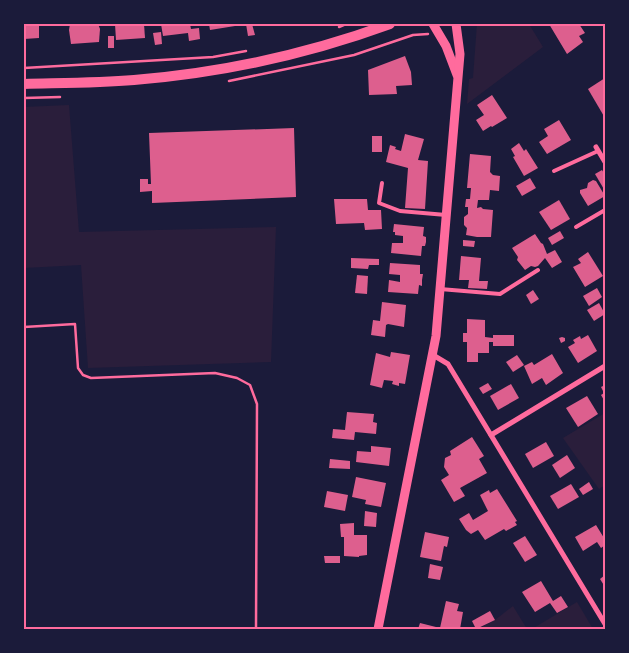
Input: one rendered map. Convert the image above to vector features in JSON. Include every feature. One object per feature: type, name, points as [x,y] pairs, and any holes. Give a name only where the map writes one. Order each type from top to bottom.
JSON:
[{"type":"main road","points":[[24,84],[134,80],[222,68],[309,51],[390,24]]},
{"type":"street","points":[[433,24],[446,46],[458,78]]},
{"type":"street","points":[[378,629],[433,356],[460,54],[456,24]]},
{"type":"street","points":[[597,149],[605,162]]},
{"type":"street","points":[[433,356],[448,364],[605,624]]},
{"type":"street","points":[[492,435],[605,366]]},
{"type":"lane","points":[[554,171],[597,149]]},
{"type":"lane","points":[[382,183],[380,203],[400,211],[446,215]]},
{"type":"lane","points":[[576,227],[605,210]]},
{"type":"lane","points":[[440,289],[500,294],[538,270]]},
{"type":"path","points":[[335,29],[346,24]]},
{"type":"path","points":[[24,68],[213,57],[252,50]]},
{"type":"path","points":[[24,327],[75,324],[78,368],[83,375],[91,378],[215,373],[237,378],[250,385],[257,404],[256,629]]},
{"type":"shaded area","points":[[477,24],[529,24],[543,47],[467,104],[469,79],[473,78]]},
{"type":"shaded area","points":[[69,105],[79,232],[276,227],[271,362],[88,368],[81,265],[24,268],[24,107]]},
{"type":"shaded area","points":[[605,413],[605,485],[599,489],[563,438]]},
{"type":"shaded area","points":[[577,602],[593,629],[532,629]]},
{"type":"shaded area","points":[[513,606],[527,629],[478,629],[495,620]]},
{"type":"building","points":[[24,24],[39,24],[39,38],[24,39]]},
{"type":"building","points":[[70,24],[98,24],[100,29],[99,42],[71,44]]},
{"type":"building","points":[[115,24],[144,24],[145,38],[116,40]]},
{"type":"building","points":[[161,24],[190,24],[191,29],[199,28],[200,39],[189,41],[188,33],[163,36]]},
{"type":"building","points":[[209,24],[235,24],[235,26],[210,30]]},
{"type":"building","points":[[246,24],[252,24],[255,35],[248,36]]},
{"type":"building","points":[[549,24],[579,24],[585,33],[579,36],[583,42],[567,54]]},
{"type":"building","points":[[161,32],[162,44],[155,45],[153,33]]},
{"type":"building","points":[[108,36],[114,36],[114,48],[108,48]]},
{"type":"building","points":[[405,56],[411,72],[412,85],[396,86],[397,94],[369,95],[368,70]]},
{"type":"building","points":[[605,78],[605,118],[588,89]]},
{"type":"building","points":[[492,95],[507,118],[483,131],[476,120],[484,115],[477,105]]},
{"type":"building","points":[[559,120],[571,140],[547,154],[539,142],[548,136],[544,129]]},
{"type":"building","points":[[294,128],[296,197],[152,203],[152,191],[140,192],[140,179],[148,179],[148,184],[151,184],[149,133]]},
{"type":"building","points":[[405,134],[424,139],[418,160],[428,161],[425,209],[405,208],[408,168],[386,162],[390,145],[401,151]]},
{"type":"building","points":[[372,136],[382,136],[382,152],[372,152]]},
{"type":"building","points":[[519,143],[524,151],[526,149],[538,168],[524,176],[513,157],[515,156],[511,149]]},
{"type":"building","points":[[470,154],[491,156],[490,172],[493,175],[500,176],[499,191],[490,190],[489,200],[478,200],[477,208],[493,210],[491,237],[466,235],[467,228],[464,225],[464,217],[468,214],[468,207],[465,207],[466,199],[470,199],[471,188],[467,188]]},
{"type":"building","points":[[602,170],[605,175],[605,191],[595,174]]},
{"type":"building","points":[[530,178],[536,188],[522,196],[516,186]]},
{"type":"building","points":[[593,180],[596,181],[605,196],[588,206],[580,190],[587,188],[588,183]]},
{"type":"building","points":[[334,199],[367,199],[368,210],[381,210],[382,229],[365,230],[364,223],[336,224]]},
{"type":"building","points":[[559,200],[570,219],[551,230],[539,212]]},
{"type":"building","points":[[394,224],[424,227],[423,236],[426,237],[426,242],[425,246],[422,246],[421,256],[391,253],[392,243],[403,243],[403,236],[395,235],[395,232],[393,232]]},
{"type":"building","points":[[560,231],[564,238],[552,245],[548,238]]},
{"type":"building","points":[[535,234],[543,244],[547,254],[555,250],[562,262],[552,268],[545,258],[538,266],[531,266],[525,270],[517,260],[518,257],[512,248]]},
{"type":"building","points":[[463,240],[475,241],[474,247],[463,246]]},
{"type":"building","points":[[588,252],[603,276],[585,287],[573,267],[581,263],[578,259]]},
{"type":"building","points":[[461,256],[481,258],[479,281],[488,281],[487,289],[468,288],[469,280],[459,280]]},
{"type":"building","points":[[351,258],[379,259],[379,265],[369,265],[368,269],[351,268]]},
{"type":"building","points":[[390,263],[420,265],[420,274],[423,274],[422,286],[419,285],[418,294],[388,292],[389,280],[400,282],[400,275],[389,274]]},
{"type":"building","points":[[357,275],[368,276],[367,294],[355,293]]},
{"type":"building","points":[[597,288],[602,297],[589,306],[583,296]]},
{"type":"building","points":[[533,290],[539,299],[531,304],[526,295]]},
{"type":"building","points":[[382,302],[406,305],[404,327],[386,325],[385,337],[371,335],[373,320],[380,321]]},
{"type":"building","points":[[599,303],[605,314],[594,321],[587,310]]},
{"type":"building","points":[[467,319],[485,320],[485,337],[493,338],[493,335],[514,335],[514,346],[493,346],[493,342],[489,342],[489,353],[478,353],[478,362],[467,362],[467,342],[463,342],[463,333],[467,333]]},
{"type":"building","points":[[588,335],[597,351],[578,363],[568,347],[575,343],[573,340],[580,336],[581,339]]},
{"type":"building","points":[[559,338],[565,338],[565,341],[561,343]]},
{"type":"building","points":[[391,352],[410,355],[405,384],[399,383],[399,386],[392,384],[393,381],[384,380],[382,388],[370,385],[376,353],[390,357]]},
{"type":"building","points":[[552,354],[563,373],[546,385],[542,378],[532,384],[524,366],[532,362],[534,365]]},
{"type":"building","points":[[517,355],[524,365],[513,372],[506,362]]},
{"type":"building","points":[[488,383],[492,389],[483,394],[479,388]]},
{"type":"building","points":[[511,384],[519,398],[498,410],[490,396]]},
{"type":"building","points":[[605,385],[605,402],[601,395],[604,393],[601,387]]},
{"type":"building","points":[[587,396],[598,414],[578,427],[566,408]]},
{"type":"building","points":[[347,412],[374,414],[373,422],[377,423],[376,434],[355,432],[354,440],[332,438],[333,429],[345,430]]},
{"type":"building","points":[[472,437],[484,456],[479,459],[487,473],[460,488],[465,496],[454,502],[441,480],[449,475],[444,467],[445,458],[451,455],[450,451]]},
{"type":"building","points":[[546,442],[554,456],[533,468],[525,454]]},
{"type":"building","points":[[371,446],[391,448],[389,466],[356,462],[357,451],[371,452]]},
{"type":"building","points":[[567,455],[575,468],[560,478],[552,465]]},
{"type":"building","points":[[330,459],[350,461],[350,469],[329,468]]},
{"type":"building","points":[[356,477],[386,483],[381,507],[365,504],[366,500],[352,497]]},
{"type":"building","points":[[589,482],[593,489],[583,495],[579,489]]},
{"type":"building","points":[[571,484],[579,497],[558,509],[550,496]]},
{"type":"building","points":[[497,489],[517,521],[515,522],[517,525],[506,531],[504,529],[485,540],[478,530],[471,534],[466,530],[459,519],[469,513],[473,520],[488,511],[480,495],[489,490],[490,493]]},
{"type":"building","points":[[327,491],[348,495],[345,511],[324,507]]},
{"type":"building","points":[[365,511],[377,513],[376,527],[364,526]]},
{"type":"building","points":[[354,523],[354,535],[367,535],[367,555],[359,557],[344,556],[344,537],[341,537],[340,524]]},
{"type":"building","points":[[596,525],[605,537],[605,545],[601,548],[597,542],[583,551],[575,537]]},
{"type":"building","points":[[425,532],[449,537],[447,547],[444,546],[441,561],[420,557]]},
{"type":"building","points":[[525,536],[537,555],[525,562],[513,543]]},
{"type":"building","points":[[324,556],[340,556],[340,563],[325,563]]},
{"type":"building","points":[[430,564],[443,567],[440,580],[428,578]]},
{"type":"building","points":[[605,575],[605,587],[600,579]]},
{"type":"building","points":[[541,581],[553,601],[561,596],[568,607],[557,613],[550,603],[535,612],[522,592]]},
{"type":"building","points":[[446,601],[459,604],[457,611],[463,612],[460,629],[418,629],[420,623],[440,628]]},
{"type":"building","points":[[490,611],[495,620],[476,629],[472,621]]}]
